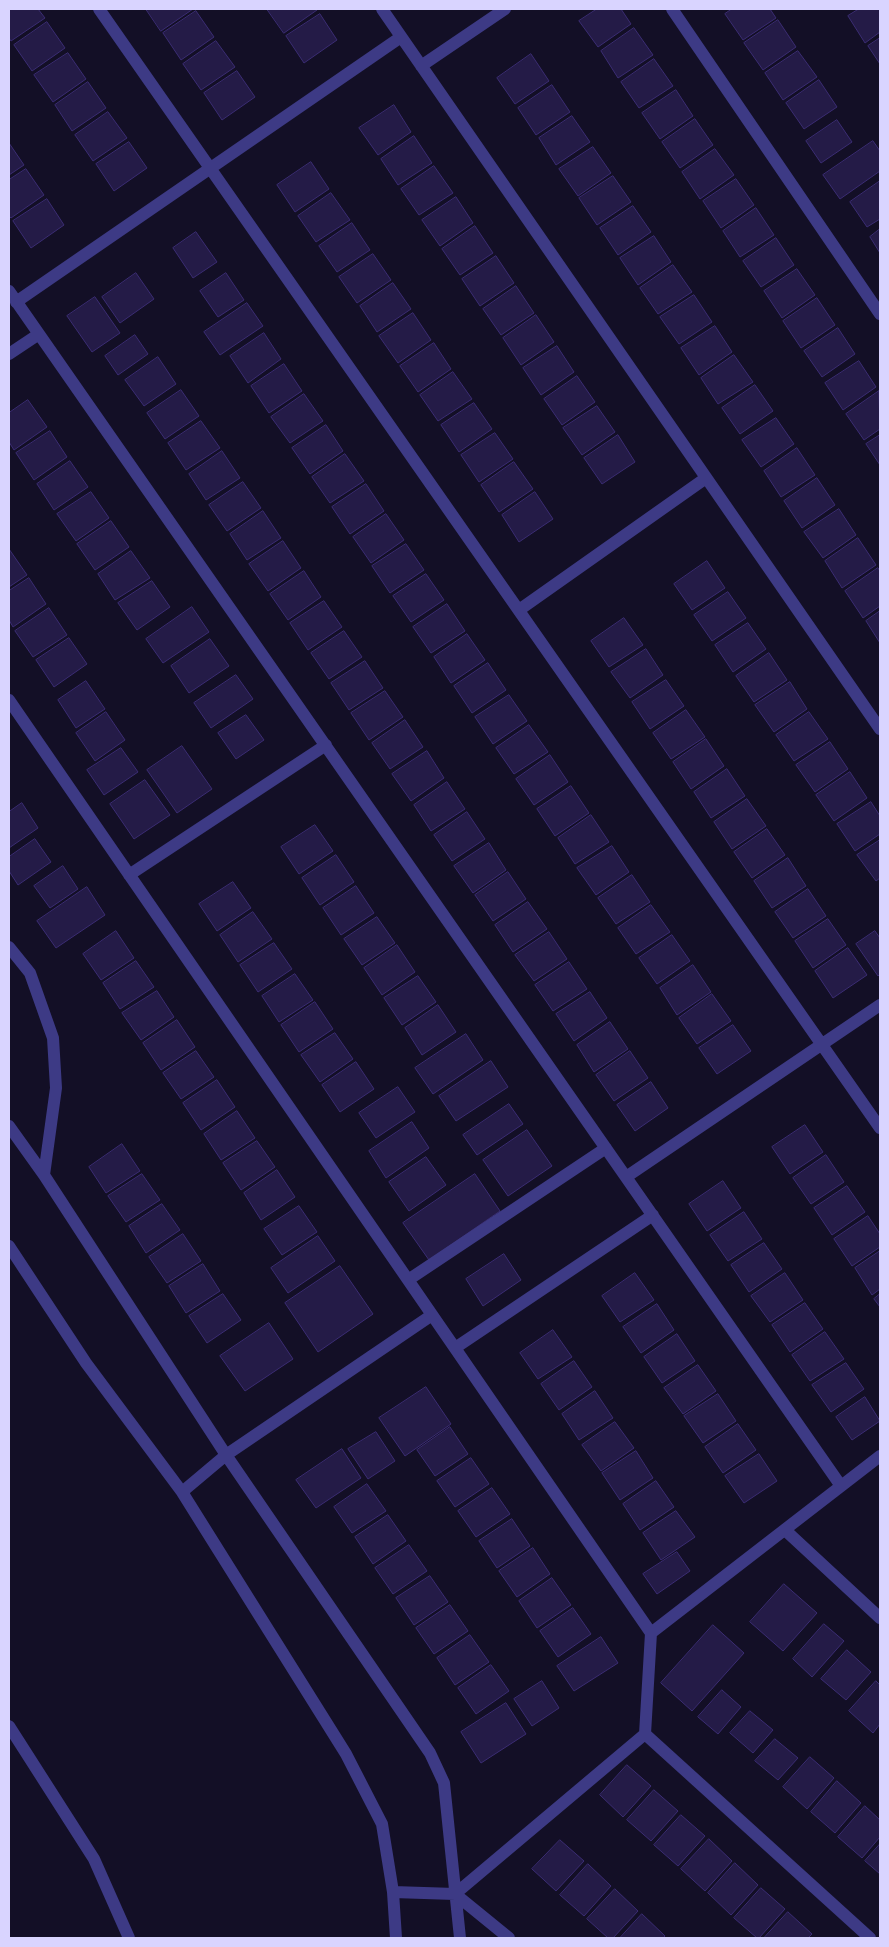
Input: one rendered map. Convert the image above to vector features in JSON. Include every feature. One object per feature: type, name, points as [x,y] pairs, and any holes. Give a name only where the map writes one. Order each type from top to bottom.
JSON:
[{"type":"street","points":[[99,9],[212,168],[880,1128]]},
{"type":"street","points":[[382,9],[880,730]]},
{"type":"street","points":[[421,66],[505,9]]},
{"type":"street","points":[[672,9],[880,314]]},
{"type":"street","points":[[401,37],[212,168],[12,296],[841,1486]]},
{"type":"street","points":[[9,354],[39,334]]},
{"type":"street","points":[[519,610],[706,478]]},
{"type":"street","points":[[9,700],[651,1633],[645,1734],[455,1894]]},
{"type":"street","points":[[129,875],[326,746]]},
{"type":"street","points":[[9,947],[30,973],[53,1038],[56,1088],[44,1175]]},
{"type":"street","points":[[626,1177],[880,1005]]},
{"type":"street","points":[[9,1126],[44,1175],[226,1455],[430,1753],[444,1783],[460,1938]]},
{"type":"street","points":[[408,1280],[606,1148]]},
{"type":"street","points":[[455,1348],[654,1215]]},
{"type":"street","points":[[9,1246],[86,1363],[182,1492],[346,1754],[382,1824],[393,1892],[396,1938]]},
{"type":"street","points":[[182,1492],[226,1455],[432,1315]]},
{"type":"street","points":[[651,1633],[880,1456]]},
{"type":"street","points":[[785,1530],[880,1618]]},
{"type":"street","points":[[9,1726],[94,1860],[129,1938]]},
{"type":"street","points":[[645,1734],[870,1938]]},
{"type":"street","points":[[393,1892],[455,1894],[509,1938]]},
{"type":"building","points":[[9,9],[38,9],[45,18],[11,41],[9,38]]},
{"type":"building","points":[[146,9],[193,9],[161,31]]},
{"type":"building","points":[[267,9],[316,9],[317,10],[284,33]]},
{"type":"building","points":[[597,9],[621,9],[631,24],[598,47],[579,21]]},
{"type":"building","points":[[732,9],[770,9],[776,18],[743,40],[725,14]]},
{"type":"building","points":[[859,9],[880,9],[880,32],[865,43],[848,16]]},
{"type":"building","points":[[196,11],[214,37],[181,60],[163,33]]},
{"type":"building","points":[[320,14],[337,40],[304,63],[286,36]]},
{"type":"building","points":[[778,20],[796,47],[763,70],[744,43]]},
{"type":"building","points":[[47,22],[65,48],[32,71],[14,45]]},
{"type":"building","points":[[634,28],[653,55],[618,78],[601,51]]},
{"type":"building","points":[[880,38],[880,64],[868,46]]},
{"type":"building","points":[[216,41],[235,67],[201,90],[183,64]]},
{"type":"building","points":[[798,51],[817,77],[783,100],[765,73]]},
{"type":"building","points":[[68,53],[86,79],[53,102],[34,75]]},
{"type":"building","points":[[531,54],[549,81],[515,104],[497,78]]},
{"type":"building","points":[[654,59],[673,86],[639,108],[621,82]]},
{"type":"building","points":[[237,71],[255,97],[222,120],[204,93]]},
{"type":"building","points":[[819,80],[837,107],[804,129],[786,103]]},
{"type":"building","points":[[88,82],[106,108],[72,131],[55,105]]},
{"type":"building","points":[[552,85],[570,112],[536,135],[518,108]]},
{"type":"building","points":[[676,90],[693,116],[660,139],[642,113]]},
{"type":"building","points":[[394,105],[411,132],[378,155],[359,128]]},
{"type":"building","points":[[108,112],[127,138],[93,161],[75,135]]},
{"type":"building","points":[[572,116],[590,142],[556,165],[539,138]]},
{"type":"building","points":[[695,119],[713,145],[680,168],[662,142]]},
{"type":"building","points":[[837,120],[852,142],[821,163],[806,141]]},
{"type":"building","points":[[414,136],[432,163],[398,185],[381,159]]},
{"type":"building","points":[[873,141],[880,151],[880,171],[840,199],[823,175]]},
{"type":"building","points":[[129,142],[147,168],[114,191],[96,164]]},
{"type":"building","points":[[9,143],[24,165],[9,175]]},
{"type":"building","points":[[593,147],[611,173],[578,196],[559,169]]},
{"type":"building","points":[[715,149],[734,175],[700,199],[682,172]]},
{"type":"building","points":[[311,162],[329,189],[295,212],[277,185]]},
{"type":"building","points":[[434,166],[453,193],[419,215],[401,189]]},
{"type":"building","points":[[26,169],[44,195],[11,218],[9,216],[9,180]]},
{"type":"building","points":[[613,176],[631,202],[597,225],[579,198]]},
{"type":"building","points":[[736,179],[754,205],[721,228],[703,201]]},
{"type":"building","points":[[880,181],[880,219],[867,227],[850,202]]},
{"type":"building","points":[[331,193],[350,220],[316,242],[298,216]]},
{"type":"building","points":[[456,197],[473,223],[440,246],[422,220]]},
{"type":"building","points":[[47,199],[64,225],[31,248],[13,221]]},
{"type":"building","points":[[633,206],[651,232],[618,255],[600,228]]},
{"type":"building","points":[[756,208],[774,235],[740,257],[723,231]]},
{"type":"building","points":[[352,223],[370,250],[337,272],[319,246]]},
{"type":"building","points":[[475,226],[493,253],[460,275],[442,249]]},
{"type":"building","points":[[880,229],[880,253],[870,237]]},
{"type":"building","points":[[196,232],[217,262],[193,278],[173,248]]},
{"type":"building","points":[[654,236],[671,262],[638,285],[620,258]]},
{"type":"building","points":[[776,238],[794,265],[761,287],[743,261]]},
{"type":"building","points":[[373,254],[391,280],[357,303],[339,277]]},
{"type":"building","points":[[496,256],[514,283],[480,306],[462,279]]},
{"type":"building","points":[[673,265],[692,292],[658,314],[640,288]]},
{"type":"building","points":[[797,269],[815,295],[782,318],[764,291]]},
{"type":"building","points":[[136,273],[154,299],[120,323],[102,297]]},
{"type":"building","points":[[226,273],[244,300],[218,317],[200,291]]},
{"type":"building","points":[[393,283],[411,309],[377,332],[360,306]]},
{"type":"building","points":[[516,286],[534,313],[501,335],[483,309]]},
{"type":"building","points":[[694,295],[712,322],[679,344],[660,317]]},
{"type":"building","points":[[95,297],[120,333],[92,352],[67,316]]},
{"type":"building","points":[[817,298],[835,325],[801,348],[783,321]]},
{"type":"building","points":[[247,303],[263,326],[220,355],[204,332]]},
{"type":"building","points":[[413,313],[431,340],[398,363],[379,336]]},
{"type":"building","points":[[536,315],[554,342],[521,365],[503,338]]},
{"type":"building","points":[[715,326],[732,352],[699,375],[681,348]]},
{"type":"building","points":[[838,328],[855,354],[822,377],[804,351]]},
{"type":"building","points":[[264,333],[281,359],[248,383],[230,356]]},
{"type":"building","points":[[135,335],[148,354],[118,375],[105,356]]},
{"type":"building","points":[[434,343],[451,369],[418,392],[400,366]]},
{"type":"building","points":[[557,346],[574,372],[541,395],[523,368]]},
{"type":"building","points":[[734,355],[753,382],[718,404],[701,378]]},
{"type":"building","points":[[158,357],[176,384],[144,406],[125,380]]},
{"type":"building","points":[[859,361],[876,387],[843,410],[825,383]]},
{"type":"building","points":[[284,364],[302,391],[269,413],[251,386]]},
{"type":"building","points":[[453,372],[472,399],[438,421],[420,395]]},
{"type":"building","points":[[577,376],[595,402],[562,425],[544,399]]},
{"type":"building","points":[[755,385],[773,411],[740,434],[722,408]]},
{"type":"building","points":[[181,390],[199,416],[165,439],[147,413]]},
{"type":"building","points":[[879,391],[880,429],[864,440],[846,414]]},
{"type":"building","points":[[304,394],[323,421],[290,443],[271,417]]},
{"type":"building","points":[[28,400],[47,427],[14,450],[9,442],[9,413]]},
{"type":"building","points":[[474,403],[492,429],[459,452],[441,425]]},
{"type":"building","points":[[597,406],[615,432],[582,455],[563,428]]},
{"type":"building","points":[[776,418],[794,444],[761,467],[742,440]]},
{"type":"building","points":[[201,421],[220,448],[186,470],[168,443]]},
{"type":"building","points":[[326,425],[343,451],[310,474],[292,448]]},
{"type":"building","points":[[50,431],[67,457],[34,480],[16,453]]},
{"type":"building","points":[[495,433],[513,459],[479,482],[461,455]]},
{"type":"building","points":[[618,435],[635,462],[602,484],[584,458]]},
{"type":"building","points":[[880,435],[880,465],[866,444]]},
{"type":"building","points":[[797,448],[815,475],[781,497],[764,471]]},
{"type":"building","points":[[222,451],[240,478],[206,500],[189,474]]},
{"type":"building","points":[[345,454],[364,481],[330,503],[312,477]]},
{"type":"building","points":[[70,461],[88,487],[54,510],[37,484]]},
{"type":"building","points":[[514,462],[533,489],[499,512],[481,485]]},
{"type":"building","points":[[817,478],[835,505],[802,528],[784,501]]},
{"type":"building","points":[[243,482],[261,508],[227,531],[209,505]]},
{"type":"building","points":[[366,484],[384,511],[350,534],[332,507]]},
{"type":"building","points":[[91,492],[109,518],[76,541],[57,514]]},
{"type":"building","points":[[535,492],[553,519],[519,542],[502,515]]},
{"type":"building","points":[[839,509],[856,535],[823,558],[804,532]]},
{"type":"building","points":[[263,511],[281,538],[247,560],[230,534]]},
{"type":"building","points":[[386,514],[404,540],[371,563],[353,537]]},
{"type":"building","points":[[111,521],[129,547],[95,570],[77,544]]},
{"type":"building","points":[[858,538],[876,565],[842,588],[825,561]]},
{"type":"building","points":[[283,541],[301,568],[268,591],[249,564]]},
{"type":"building","points":[[406,544],[424,570],[390,593],[372,566]]},
{"type":"building","points":[[9,549],[27,575],[9,587]]},
{"type":"building","points":[[131,551],[150,578],[115,600],[98,574]]},
{"type":"building","points":[[707,561],[725,588],[692,610],[674,584]]},
{"type":"building","points":[[878,568],[880,571],[880,606],[863,618],[845,591]]},
{"type":"building","points":[[304,571],[321,597],[288,620],[270,594]]},
{"type":"building","points":[[426,574],[444,600],[411,622],[393,596]]},
{"type":"building","points":[[29,578],[46,604],[13,627],[9,620],[9,591]]},
{"type":"building","points":[[152,581],[170,607],[137,630],[118,603]]},
{"type":"building","points":[[728,592],[746,618],[712,641],[694,615]]},
{"type":"building","points":[[324,601],[342,627],[308,650],[290,623]]},
{"type":"building","points":[[447,604],[465,631],[431,653],[413,627]]},
{"type":"building","points":[[192,607],[209,632],[163,663],[146,639]]},
{"type":"building","points":[[49,608],[67,635],[33,657],[15,631]]},
{"type":"building","points":[[880,611],[880,643],[866,621]]},
{"type":"building","points":[[624,618],[643,645],[609,667],[591,641]]},
{"type":"building","points":[[748,623],[766,649],[733,672],[715,645]]},
{"type":"building","points":[[344,631],[362,657],[329,679],[311,653]]},
{"type":"building","points":[[467,634],[485,660],[451,683],[434,657]]},
{"type":"building","points":[[69,638],[87,664],[54,687],[36,660]]},
{"type":"building","points":[[210,639],[229,666],[189,693],[171,666]]},
{"type":"building","points":[[646,649],[663,675],[630,698],[611,672]]},
{"type":"building","points":[[769,653],[787,680],[754,702],[736,676]]},
{"type":"building","points":[[365,661],[383,688],[349,710],[331,683]]},
{"type":"building","points":[[488,663],[506,690],[472,713],[454,686]]},
{"type":"building","points":[[236,675],[253,699],[211,728],[194,703]]},
{"type":"building","points":[[666,680],[684,706],[650,729],[632,702]]},
{"type":"building","points":[[86,681],[105,709],[76,728],[58,700]]},
{"type":"building","points":[[790,682],[807,709],[774,732],[755,705]]},
{"type":"building","points":[[385,691],[403,717],[369,740],[351,713]]},
{"type":"building","points":[[509,695],[527,721],[493,744],[475,717]]},
{"type":"building","points":[[686,710],[705,737],[671,759],[653,733]]},
{"type":"building","points":[[106,712],[125,740],[95,761],[76,733]]},
{"type":"building","points":[[809,712],[828,739],[794,761],[776,735]]},
{"type":"building","points":[[246,715],[264,740],[236,759],[218,733]]},
{"type":"building","points":[[405,720],[423,747],[390,769],[372,743]]},
{"type":"building","points":[[529,725],[548,752],[514,774],[496,748]]},
{"type":"building","points":[[706,739],[724,766],[691,789],[673,762]]},
{"type":"building","points":[[830,742],[848,769],[815,792],[796,765]]},
{"type":"building","points":[[182,746],[212,789],[177,813],[147,770]]},
{"type":"building","points":[[121,748],[138,772],[104,795],[87,770]]},
{"type":"building","points":[[427,751],[444,778],[411,801],[392,774]]},
{"type":"building","points":[[550,755],[568,782],[534,805],[516,779]]},
{"type":"building","points":[[727,769],[745,796],[711,818],[694,792]]},
{"type":"building","points":[[850,772],[867,798],[834,821],[816,795]]},
{"type":"building","points":[[145,780],[170,815],[134,839],[110,804]]},
{"type":"building","points":[[447,782],[465,809],[431,831],[414,805]]},
{"type":"building","points":[[571,786],[589,813],[555,836],[537,809]]},
{"type":"building","points":[[747,799],[766,826],[732,849],[714,822]]},
{"type":"building","points":[[871,802],[880,816],[880,834],[855,851],[837,824]]},
{"type":"building","points":[[22,803],[38,828],[9,848],[9,812]]},
{"type":"building","points":[[467,812],[485,839],[452,861],[434,835]]},
{"type":"building","points":[[591,815],[609,842],[575,864],[558,838]]},
{"type":"building","points":[[315,825],[333,851],[299,874],[281,847]]},
{"type":"building","points":[[767,829],[785,855],[752,878],[734,852]]},
{"type":"building","points":[[35,839],[51,862],[18,885],[9,871],[9,857]]},
{"type":"building","points":[[880,840],[880,878],[876,881],[857,855]]},
{"type":"building","points":[[489,843],[506,870],[473,893],[454,866]]},
{"type":"building","points":[[612,846],[629,872],[596,895],[577,868]]},
{"type":"building","points":[[336,855],[354,882],[320,905],[302,878]]},
{"type":"building","points":[[788,858],[806,886],[772,908],[754,881]]},
{"type":"building","points":[[63,866],[78,889],[50,908],[34,886]]},
{"type":"building","points":[[508,872],[526,899],[493,921],[475,895]]},
{"type":"building","points":[[632,875],[650,902],[616,924],[598,898]]},
{"type":"building","points":[[233,882],[251,908],[217,931],[199,904]]},
{"type":"building","points":[[356,886],[374,913],[341,935],[323,908]]},
{"type":"building","points":[[87,887],[105,915],[56,948],[37,921]]},
{"type":"building","points":[[808,889],[826,916],[793,938],[775,912]]},
{"type":"building","points":[[528,902],[547,929],[513,952],[495,925]]},
{"type":"building","points":[[651,905],[670,932],[636,954],[618,928]]},
{"type":"building","points":[[253,912],[272,939],[238,962],[220,935]]},
{"type":"building","points":[[377,917],[395,943],[362,965],[344,939]]},
{"type":"building","points":[[828,919],[846,945],[813,968],[795,941]]},
{"type":"building","points":[[116,931],[134,958],[101,980],[83,954]]},
{"type":"building","points":[[875,931],[880,938],[880,974],[878,976],[856,944]]},
{"type":"building","points":[[549,932],[567,959],[534,981],[515,955]]},
{"type":"building","points":[[672,935],[690,961],[657,984],[639,958]]},
{"type":"building","points":[[274,943],[292,969],[258,992],[240,965]]},
{"type":"building","points":[[397,945],[415,972],[382,995],[364,968]]},
{"type":"building","points":[[848,948],[867,975],[833,998],[815,971]]},
{"type":"building","points":[[136,961],[154,987],[120,1009],[103,983]]},
{"type":"building","points":[[569,962],[587,989],[553,1011],[535,985]]},
{"type":"building","points":[[693,965],[711,992],[677,1015],[660,988]]},
{"type":"building","points":[[295,974],[313,1000],[279,1022],[262,996]]},
{"type":"building","points":[[418,976],[436,1002],[402,1025],[384,998]]},
{"type":"building","points":[[157,991],[174,1017],[141,1040],[122,1013]]},
{"type":"building","points":[[590,992],[607,1018],[574,1041],[556,1014]]},
{"type":"building","points":[[712,994],[731,1021],[697,1044],[679,1018]]},
{"type":"building","points":[[315,1002],[333,1029],[299,1052],[281,1025]]},
{"type":"building","points":[[438,1005],[456,1032],[422,1055],[405,1028]]},
{"type":"building","points":[[177,1020],[195,1047],[161,1070],[143,1043]]},
{"type":"building","points":[[610,1022],[628,1049],[594,1072],[577,1045]]},
{"type":"building","points":[[733,1025],[751,1051],[717,1074],[699,1048]]},
{"type":"building","points":[[335,1033],[353,1059],[320,1082],[301,1055]]},
{"type":"building","points":[[466,1034],[483,1060],[433,1094],[415,1068]]},
{"type":"building","points":[[196,1051],[214,1077],[181,1099],[163,1073]]},
{"type":"building","points":[[630,1051],[648,1078],[614,1101],[596,1075]]},
{"type":"building","points":[[491,1061],[508,1087],[456,1121],[439,1096]]},
{"type":"building","points":[[356,1062],[374,1089],[340,1112],[322,1085]]},
{"type":"building","points":[[217,1080],[235,1107],[201,1130],[183,1103]]},
{"type":"building","points":[[651,1082],[668,1108],[635,1131],[617,1105]]},
{"type":"building","points":[[398,1087],[415,1112],[376,1138],[359,1113]]},
{"type":"building","points":[[509,1104],[523,1124],[477,1155],[463,1135]]},
{"type":"building","points":[[237,1111],[255,1138],[221,1160],[204,1134]]},
{"type":"building","points":[[412,1122],[429,1148],[386,1178],[369,1151]]},
{"type":"building","points":[[805,1125],[823,1152],[790,1174],[772,1147]]},
{"type":"building","points":[[527,1130],[552,1166],[508,1196],[483,1160]]},
{"type":"building","points":[[257,1141],[275,1167],[241,1190],[223,1163]]},
{"type":"building","points":[[122,1144],[140,1171],[106,1193],[89,1167]]},
{"type":"building","points":[[826,1155],[844,1182],[811,1204],[793,1178]]},
{"type":"building","points":[[426,1157],[446,1185],[409,1211],[389,1182]]},
{"type":"building","points":[[277,1170],[295,1197],[261,1220],[244,1193]]},
{"type":"building","points":[[142,1174],[160,1200],[126,1222],[108,1196]]},
{"type":"building","points":[[475,1174],[500,1211],[429,1260],[403,1223]]},
{"type":"building","points":[[723,1181],[741,1208],[707,1231],[689,1204]]},
{"type":"building","points":[[847,1186],[865,1212],[832,1235],[814,1208]]},
{"type":"building","points":[[162,1204],[180,1230],[146,1253],[129,1226]]},
{"type":"building","points":[[299,1206],[317,1232],[282,1255],[264,1229]]},
{"type":"building","points":[[744,1212],[762,1239],[728,1261],[710,1235]]},
{"type":"building","points":[[868,1216],[880,1234],[880,1247],[852,1266],[834,1239]]},
{"type":"building","points":[[183,1234],[201,1261],[167,1283],[149,1257]]},
{"type":"building","points":[[318,1236],[335,1261],[288,1293],[271,1268]]},
{"type":"building","points":[[764,1243],[782,1269],[749,1292],[731,1265]]},
{"type":"building","points":[[880,1251],[880,1289],[872,1295],[855,1268]]},
{"type":"building","points":[[504,1254],[521,1280],[483,1306],[466,1279]]},
{"type":"building","points":[[203,1264],[220,1291],[186,1313],[169,1286]]},
{"type":"building","points":[[340,1266],[373,1314],[318,1352],[285,1303]]},
{"type":"building","points":[[635,1273],[654,1300],[620,1322],[602,1296]]},
{"type":"building","points":[[785,1273],[803,1300],[770,1322],[751,1296]]},
{"type":"building","points":[[223,1294],[241,1320],[207,1343],[189,1316]]},
{"type":"building","points":[[880,1294],[880,1307],[874,1299]]},
{"type":"building","points":[[805,1303],[823,1329],[790,1352],[772,1325]]},
{"type":"building","points":[[657,1304],[674,1330],[641,1353],[623,1327]]},
{"type":"building","points":[[269,1323],[293,1359],[245,1391],[220,1356]]},
{"type":"building","points":[[553,1330],[572,1357],[538,1379],[520,1353]]},
{"type":"building","points":[[825,1332],[844,1359],[810,1381],[792,1355]]},
{"type":"building","points":[[677,1334],[695,1361],[662,1383],[644,1357]]},
{"type":"building","points":[[574,1361],[592,1387],[559,1410],[541,1384]]},
{"type":"building","points":[[846,1363],[864,1389],[831,1412],[812,1385]]},
{"type":"building","points":[[698,1365],[716,1391],[683,1414],[664,1388]]},
{"type":"building","points":[[426,1387],[451,1424],[405,1456],[379,1418]]},
{"type":"building","points":[[595,1391],[613,1418],[579,1440],[562,1414]]},
{"type":"building","points":[[718,1394],[736,1421],[703,1443],[684,1416]]},
{"type":"building","points":[[865,1397],[880,1421],[852,1440],[836,1417]]},
{"type":"building","points":[[615,1422],[634,1448],[601,1471],[582,1445]]},
{"type":"building","points":[[738,1424],[756,1450],[723,1473],[705,1447]]},
{"type":"building","points":[[450,1427],[468,1454],[435,1476],[417,1450]]},
{"type":"building","points":[[376,1432],[395,1461],[368,1479],[348,1449]]},
{"type":"building","points":[[342,1449],[361,1478],[316,1508],[296,1480]]},
{"type":"building","points":[[636,1451],[653,1478],[620,1500],[602,1473]]},
{"type":"building","points":[[759,1454],[777,1481],[744,1503],[725,1476]]},
{"type":"building","points":[[471,1458],[489,1484],[455,1507],[437,1481]]},
{"type":"building","points":[[656,1481],[674,1507],[640,1530],[623,1504]]},
{"type":"building","points":[[367,1484],[386,1511],[352,1533],[334,1507]]},
{"type":"building","points":[[492,1488],[510,1514],[476,1537],[458,1511]]},
{"type":"building","points":[[676,1511],[695,1537],[661,1560],[643,1533]]},
{"type":"building","points":[[388,1515],[406,1541],[373,1564],[355,1537]]},
{"type":"building","points":[[512,1519],[530,1546],[497,1568],[479,1541]]},
{"type":"building","points":[[409,1545],[427,1571],[393,1594],[375,1568]]},
{"type":"building","points":[[533,1548],[550,1574],[517,1597],[499,1571]]},
{"type":"building","points":[[677,1552],[690,1571],[657,1594],[643,1574]]},
{"type":"building","points":[[430,1576],[448,1602],[414,1625],[396,1598]]},
{"type":"building","points":[[552,1578],[571,1605],[537,1628],[519,1601]]},
{"type":"building","points":[[784,1584],[817,1613],[783,1651],[750,1622]]},
{"type":"building","points":[[450,1605],[468,1631],[434,1654],[416,1628]]},
{"type":"building","points":[[573,1608],[591,1634],[558,1657],[540,1631]]},
{"type":"building","points":[[824,1624],[844,1641],[812,1677],[793,1659]]},
{"type":"building","points":[[713,1625],[744,1653],[692,1711],[661,1683]]},
{"type":"building","points":[[470,1635],[489,1662],[455,1685],[437,1658]]},
{"type":"building","points":[[601,1637],[618,1663],[574,1691],[557,1666]]},
{"type":"building","points":[[847,1650],[871,1672],[846,1700],[821,1679]]},
{"type":"building","points":[[491,1665],[509,1691],[476,1714],[458,1688]]},
{"type":"building","points":[[542,1681],[559,1708],[532,1726],[514,1699]]},
{"type":"building","points":[[876,1681],[880,1685],[880,1724],[873,1733],[849,1711]]},
{"type":"building","points":[[722,1690],[741,1707],[718,1734],[698,1717]]},
{"type":"building","points":[[506,1703],[526,1734],[481,1763],[461,1732]]},
{"type":"building","points":[[750,1711],[773,1730],[753,1753],[730,1733]]},
{"type":"building","points":[[775,1739],[798,1758],[778,1780],[755,1761]]},
{"type":"building","points":[[810,1757],[834,1778],[807,1809],[783,1787]]},
{"type":"building","points":[[627,1765],[651,1786],[623,1817],[600,1795]]},
{"type":"building","points":[[837,1781],[861,1803],[835,1833],[811,1812]]},
{"type":"building","points":[[654,1790],[678,1811],[651,1841],[627,1820]]},
{"type":"building","points":[[865,1806],[880,1820],[880,1837],[862,1858],[838,1837]]},
{"type":"building","points":[[681,1815],[705,1836],[678,1866],[654,1845]]},
{"type":"building","points":[[709,1839],[732,1861],[705,1891],[681,1869]]},
{"type":"building","points":[[560,1840],[584,1861],[556,1891],[532,1869]]},
{"type":"building","points":[[880,1844],[880,1874],[865,1861]]},
{"type":"building","points":[[735,1863],[758,1885],[731,1915],[708,1893]]},
{"type":"building","points":[[588,1864],[611,1886],[584,1916],[560,1895]]},
{"type":"building","points":[[761,1888],[785,1909],[757,1938],[734,1918]]},
{"type":"building","points":[[615,1889],[638,1911],[613,1938],[608,1938],[587,1919]]},
{"type":"building","points":[[788,1912],[812,1934],[808,1938],[764,1938]]},
{"type":"building","points":[[642,1914],[665,1936],[663,1938],[620,1938]]}]
